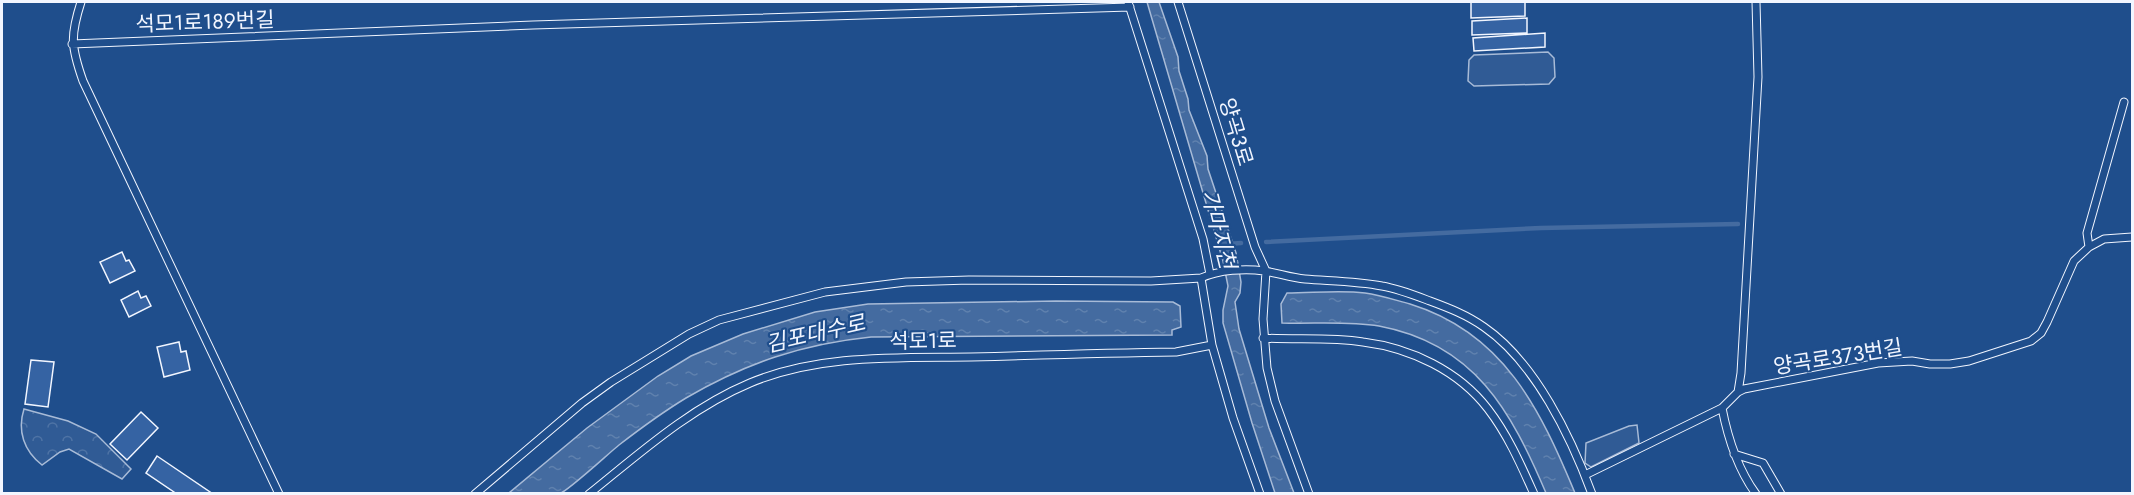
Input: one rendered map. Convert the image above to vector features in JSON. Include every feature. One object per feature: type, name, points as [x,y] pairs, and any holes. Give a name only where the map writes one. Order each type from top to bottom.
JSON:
[{"type":"lane","points":[[81,2],[72,44],[83,81],[279,494]]},
{"type":"lane","name":"양곡3로","points":[[1178,2],[1251,236],[1266,271]]},
{"type":"lane","points":[[1585,475],[1722,408],[1738,392],[1758,77],[1756,2]]},
{"type":"lane","points":[[1129,4],[1213,273]]},
{"type":"lane","name":"석모1로189번길","points":[[72,44],[1129,4]]},
{"type":"lane","points":[[2124,102],[2087,232],[2089,247],[2104,239],[2133,237]]},
{"type":"lane","name":"양곡로373번길","points":[[1738,392],[1878,363],[1912,360],[1930,364],[1950,364],[1969,361],[2031,341],[2041,333],[2047,322],[2074,261],[2089,247]]},
{"type":"lane","points":[[475,494],[601,388],[634,366],[719,320],[825,292],[906,282],[1151,281],[1202,279],[1213,273],[1257,270],[1297,278],[1384,286],[1407,292],[1471,318],[1498,339],[1530,375],[1568,434],[1592,494]]},
{"type":"lane","points":[[1266,271],[1263,338],[1267,368],[1275,401],[1309,494]]},
{"type":"lane","points":[[1202,279],[1212,345],[1233,418],[1260,494]]},
{"type":"lane","points":[[1263,338],[1374,343],[1403,351],[1445,370],[1463,383],[1488,409],[1509,443],[1534,494]]},
{"type":"lane","name":"석모1로","points":[[590,494],[685,419],[748,383],[801,367],[852,360],[1176,352],[1212,345]]},
{"type":"lane","points":[[1722,408],[1734,454],[1744,478],[1756,494]]},
{"type":"lane","points":[[1734,454],[1763,463],[1781,494]]},
{"type":"green space","points":[[24,409],[68,421],[96,434],[131,469],[122,479],[69,449],[60,452],[42,465],[31,453],[24,440],[21,425]]},
{"type":"shaded area","points":[[1548,52],[1554,58],[1555,77],[1549,84],[1474,86],[1468,81],[1469,60],[1474,55]]},
{"type":"shaded area","points":[[1637,425],[1639,443],[1591,467],[1585,463],[1586,443]]},
{"type":"water","name":"가마지천","points":[[1147,2],[1159,2],[1178,57],[1179,71],[1189,110],[1207,156],[1208,169],[1236,253],[1241,282],[1240,293],[1235,302],[1239,329],[1269,428],[1294,493],[1275,493],[1252,423],[1223,323],[1228,286],[1223,261]]},
{"type":"water","points":[[1346,292],[1376,295],[1410,304],[1443,317],[1471,334],[1494,354],[1515,378],[1548,432],[1575,493],[1546,493],[1519,435],[1503,409],[1465,365],[1441,348],[1412,335],[1367,324],[1282,323],[1281,304],[1287,293]]},
{"type":"water","name":"김포대수로","points":[[1173,302],[1180,306],[1181,327],[1172,330],[1172,335],[871,337],[798,350],[753,365],[686,398],[627,439],[559,494],[509,493],[587,428],[658,376],[691,356],[743,334],[815,312],[868,304]]},
{"type":"building","points":[[1471,2],[1525,2],[1525,16],[1471,18]]},
{"type":"building","points":[[1527,18],[1527,33],[1472,35],[1472,21]]},
{"type":"building","points":[[1545,33],[1545,47],[1474,51],[1473,38]]},
{"type":"building","points":[[122,252],[135,271],[110,283],[100,262]]},
{"type":"building","points":[[138,291],[141,298],[146,296],[151,306],[129,317],[121,300]]},
{"type":"building","points":[[179,342],[181,352],[186,351],[190,370],[164,377],[157,347]]},
{"type":"building","points":[[31,360],[54,362],[48,407],[25,404]]},
{"type":"building","points":[[141,412],[158,428],[127,460],[110,444]]},
{"type":"building","points":[[157,456],[213,494],[177,494],[146,473]]},
{"type":"waterway","points":[[1266,242],[1541,228],[1738,224]]},
{"type":"waterway","name":"가마지천","points":[[1228,244],[1241,243]]}]
